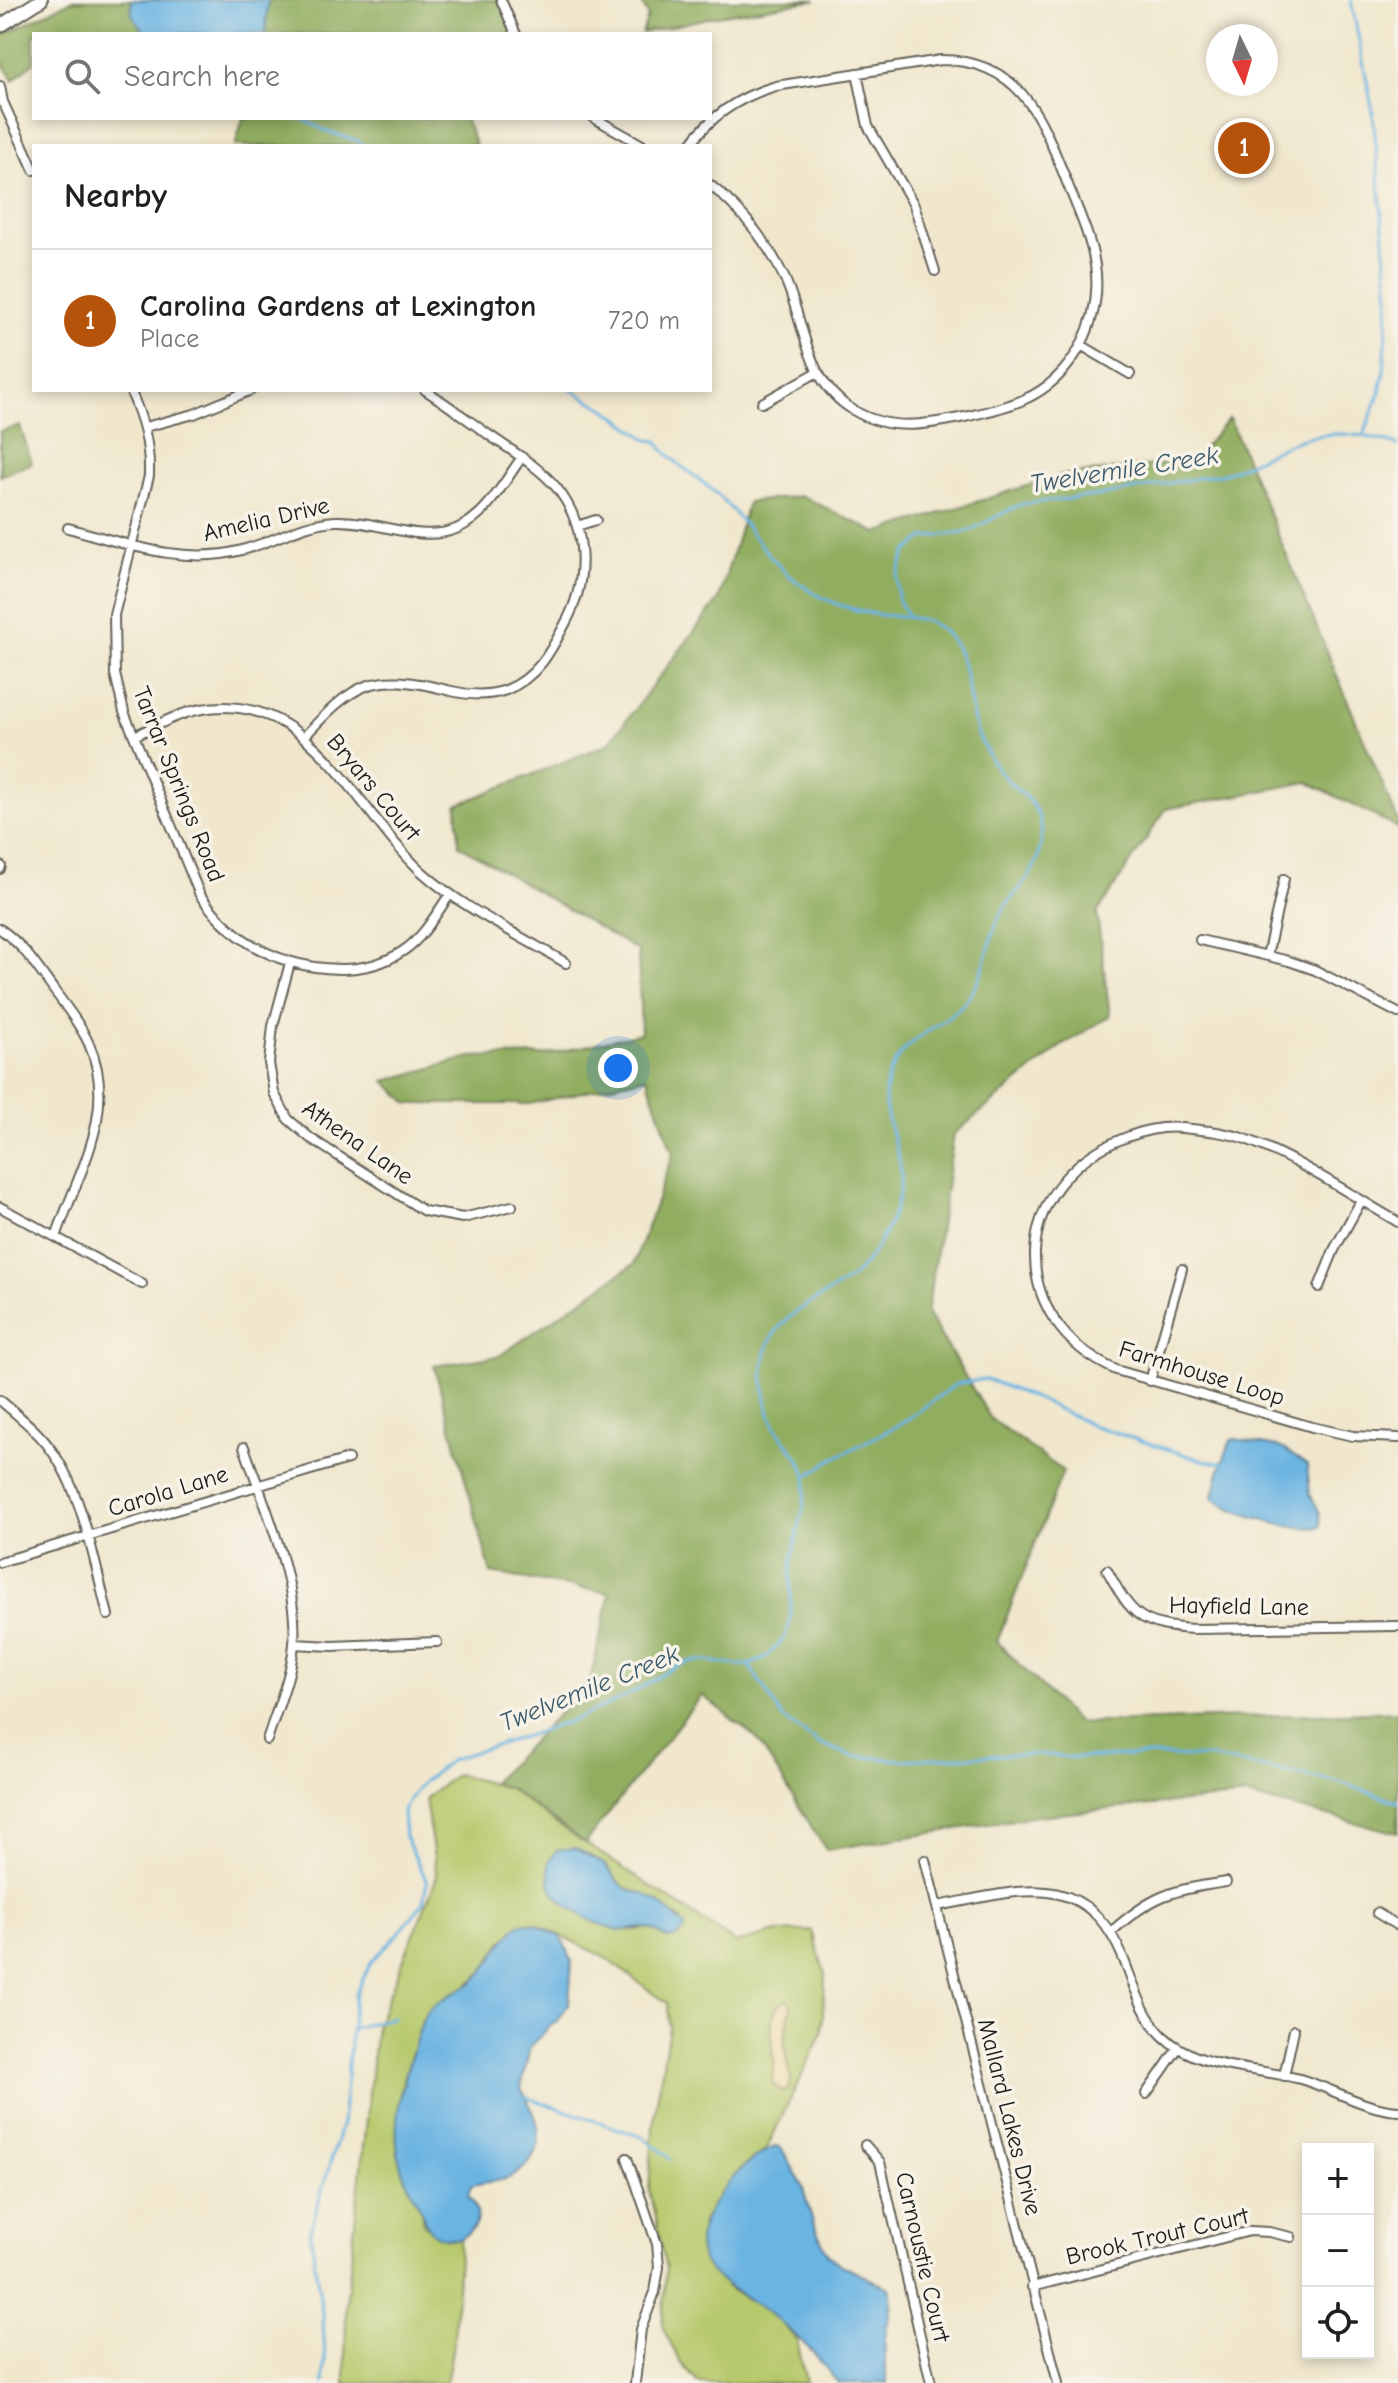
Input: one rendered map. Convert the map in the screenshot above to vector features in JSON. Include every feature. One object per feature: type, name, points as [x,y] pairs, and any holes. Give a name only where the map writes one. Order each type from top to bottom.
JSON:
[{"type":"main road","points":[[0,26],[41,0]]},
{"type":"street","points":[[501,0],[515,32]]},
{"type":"street","points":[[712,120],[751,94],[776,86],[941,60],[966,62],[996,72],[1012,82],[1029,100],[1047,132],[1093,251],[1097,277],[1096,303],[1081,345],[1054,380],[1022,401],[913,426],[887,424],[862,416],[841,402],[816,373],[790,293],[775,259],[746,218],[712,187]]},
{"type":"street","points":[[857,73],[868,126],[914,205],[935,271]]},
{"type":"street","points":[[0,86],[2,101],[32,166]]},
{"type":"street","points":[[598,120],[640,144]]},
{"type":"street","points":[[691,144],[712,120]]},
{"type":"street","points":[[1081,345],[1130,374]]},
{"type":"street","points":[[762,403],[816,373]]},
{"type":"street","name":"Tarrar Springs Road","points":[[131,392],[145,427],[150,456],[149,476],[114,615],[113,644],[119,693],[200,895],[234,934],[260,951],[290,963],[321,969],[351,969],[382,963],[400,953],[417,940],[450,894]]},
{"type":"street","points":[[145,427],[194,414],[246,392]]},
{"type":"street","points":[[304,737],[339,701],[374,683],[403,680],[478,695],[506,690],[531,675],[550,652],[578,595],[582,555],[577,526],[555,486],[522,457],[428,392]]},
{"type":"street","name":"Amelia Drive","points":[[68,528],[183,555],[222,554],[260,544],[306,526],[335,521],[375,524],[423,534],[443,533],[461,527],[478,515],[522,457]]},
{"type":"street","points":[[577,526],[596,520]]},
{"type":"street","name":"Bryars Court","points":[[134,736],[180,716],[218,707],[237,707],[284,722],[304,737],[405,854],[450,894],[566,963]]},
{"type":"street","points":[[1267,956],[1284,879]]},
{"type":"street","points":[[0,929],[26,952],[85,1036],[99,1080],[101,1099],[95,1136],[69,1196],[56,1237]]},
{"type":"street","points":[[1200,940],[1315,970],[1398,1013]]},
{"type":"street","name":"Athena Lane","points":[[290,963],[273,1026],[269,1063],[274,1093],[288,1119],[310,1138],[424,1211],[463,1218],[512,1206]]},
{"type":"street","name":"Farmhouse Loop","points":[[1398,1222],[1246,1139],[1160,1128],[1127,1137],[1086,1157],[1061,1181],[1048,1200],[1036,1243],[1036,1277],[1043,1299],[1061,1330],[1076,1347],[1095,1361],[1150,1381],[1353,1436],[1398,1438]]},
{"type":"street","points":[[1319,1287],[1334,1250],[1361,1201]]},
{"type":"street","points":[[0,1207],[142,1284]]},
{"type":"street","points":[[1150,1381],[1182,1269]]},
{"type":"street","points":[[0,1400],[35,1430],[60,1462],[73,1490],[108,1615]]},
{"type":"street","points":[[244,1447],[288,1579],[294,1616],[294,1644],[286,1686],[267,1740]]},
{"type":"street","name":"Carola Lane","points":[[0,1562],[348,1459]]},
{"type":"street","name":"Hayfield Lane","points":[[1107,1570],[1123,1601],[1148,1622],[1164,1627],[1398,1626]]},
{"type":"street","points":[[294,1644],[332,1646],[437,1642]]},
{"type":"street","name":"Mallard Lakes Drive","points":[[925,1860],[1058,2383]]},
{"type":"street","points":[[1111,1932],[1137,1910],[1164,1894],[1226,1882]]},
{"type":"street","points":[[937,1906],[1029,1890],[1050,1891],[1079,1902],[1111,1932],[1149,2019],[1178,2048],[1201,2058],[1300,2079],[1382,2109],[1398,2111]]},
{"type":"street","points":[[1377,1913],[1398,1926]]},
{"type":"street","points":[[1284,2076],[1294,2030]]},
{"type":"street","points":[[1146,2094],[1178,2048]]},
{"type":"street","name":"Carnoustie Court","points":[[865,2145],[880,2162],[931,2383]]},
{"type":"street","points":[[627,2158],[657,2244],[659,2267],[655,2292],[641,2329],[635,2383]]},
{"type":"street","name":"Brook Trout Court","points":[[1032,2287],[1250,2231],[1291,2237]]},
{"type":"green space","points":[[72,0],[131,0],[132,15],[145,32],[32,32],[32,64],[13,80],[0,59],[1,36]]},
{"type":"green space","points":[[268,0],[501,0],[515,32],[265,32]]},
{"type":"green space","points":[[640,0],[816,0],[642,32],[648,16]]},
{"type":"green space","points":[[242,120],[466,120],[475,144],[236,144]]},
{"type":"green space","points":[[1229,418],[1398,821],[1398,828],[1308,782],[1166,809],[1097,913],[1110,1016],[1060,1047],[954,1134],[927,1313],[991,1419],[1063,1471],[997,1642],[1078,1723],[1398,1711],[1398,1833],[1246,1796],[1038,1816],[826,1850],[757,1739],[702,1695],[585,1843],[509,1788],[492,1783],[590,1681],[610,1593],[491,1573],[434,1366],[499,1356],[634,1264],[673,1154],[647,1077],[530,1104],[409,1104],[385,1081],[471,1057],[546,1055],[641,1033],[638,951],[459,845],[457,805],[608,744],[719,599],[748,502],[802,496],[877,533],[1062,475],[1193,461]]},
{"type":"green space","points":[[20,426],[32,463],[0,476],[0,431]]},
{"type":"green space","points":[[456,1774],[508,1788],[555,1823],[736,1943],[777,1932],[812,1931],[825,1974],[822,2033],[766,2150],[729,2184],[701,2225],[727,2287],[782,2323],[797,2340],[806,2383],[698,2383],[679,2361],[662,2326],[666,2269],[649,2190],[653,2126],[669,2027],[667,2003],[601,1955],[537,1924],[521,1923],[502,1942],[481,1974],[423,2019],[401,2088],[397,2138],[402,2171],[422,2212],[424,2225],[447,2239],[460,2239],[454,2341],[446,2383],[345,2383],[346,2306],[376,2027],[437,1877],[425,1799]],"holes":[[[584,1852],[604,1864],[621,1885],[642,1893],[681,1920],[638,1930],[611,1926],[575,1910],[551,1886],[549,1861]]]},
{"type":"sand","points":[[787,2000],[791,2005],[784,2042],[791,2080],[788,2090],[783,2092],[773,2083],[772,2025],[776,2009]]},
{"type":"water","points":[[131,0],[268,0],[265,32],[145,32],[132,15]]},
{"type":"water","points":[[1231,1440],[1282,1448],[1307,1465],[1310,1494],[1320,1513],[1321,1526],[1299,1527],[1266,1520],[1232,1509],[1213,1497]]},
{"type":"water","points":[[575,1848],[604,1864],[621,1885],[658,1902],[685,1926],[684,1932],[674,1938],[666,1938],[647,1928],[619,1930],[590,1920],[570,1908],[551,1886],[549,1861],[557,1850]]},
{"type":"water","points":[[521,1923],[536,1924],[561,1937],[572,1961],[569,2003],[557,2022],[530,2047],[521,2088],[538,2125],[538,2144],[528,2163],[517,2174],[471,2186],[468,2195],[477,2214],[472,2230],[460,2239],[441,2237],[428,2226],[404,2175],[396,2132],[401,2094],[423,2019],[435,2004],[475,1980],[509,1934]]},
{"type":"water","points":[[777,2146],[782,2149],[802,2185],[813,2223],[828,2255],[841,2265],[889,2288],[891,2307],[885,2344],[887,2383],[838,2383],[791,2332],[722,2282],[701,2257],[699,2241],[704,2222],[717,2198],[743,2168]]},
{"type":"waterway","points":[[1351,0],[1373,112],[1389,297],[1384,372],[1364,434]]},
{"type":"waterway","points":[[304,120],[362,144]]},
{"type":"waterway","name":"Twelvemile Creek","points":[[324,2383],[323,2318],[310,2231],[342,2123],[355,1996],[371,1962],[423,1903],[427,1881],[405,1837],[403,1812],[423,1782],[451,1760],[585,1715],[685,1663],[752,1664],[763,1659],[783,1638],[790,1618],[791,1569],[806,1479],[801,1462],[771,1418],[763,1369],[768,1346],[783,1323],[795,1313],[850,1279],[884,1235],[896,1205],[901,1174],[885,1094],[894,1064],[918,1038],[957,1010],[973,991],[999,918],[1031,873],[1041,843],[1038,814],[1028,799],[999,770],[980,739],[958,650],[938,627],[911,618],[872,614],[816,594],[784,571],[720,497],[670,457],[657,441],[648,440],[607,410],[575,392]]},
{"type":"waterway","name":"Twelvemile Creek","points":[[908,617],[898,599],[897,577],[906,552],[924,538],[969,531],[1021,504],[1104,495],[1225,473],[1292,443],[1322,435],[1351,435],[1398,445]]},
{"type":"waterway","points":[[806,1477],[829,1461],[902,1423],[956,1384],[986,1379],[1094,1426],[1205,1461],[1226,1464]]},
{"type":"waterway","points":[[749,1665],[783,1718],[818,1743],[852,1756],[901,1760],[1003,1755],[1213,1758],[1339,1782],[1398,1802]]},
{"type":"waterway","points":[[351,2029],[393,2017]]},
{"type":"waterway","points":[[526,2097],[645,2138],[670,2158]]},
{"type":"place","name":"Carolina Gardens at Lexington","points":[[1244,148]]}]
